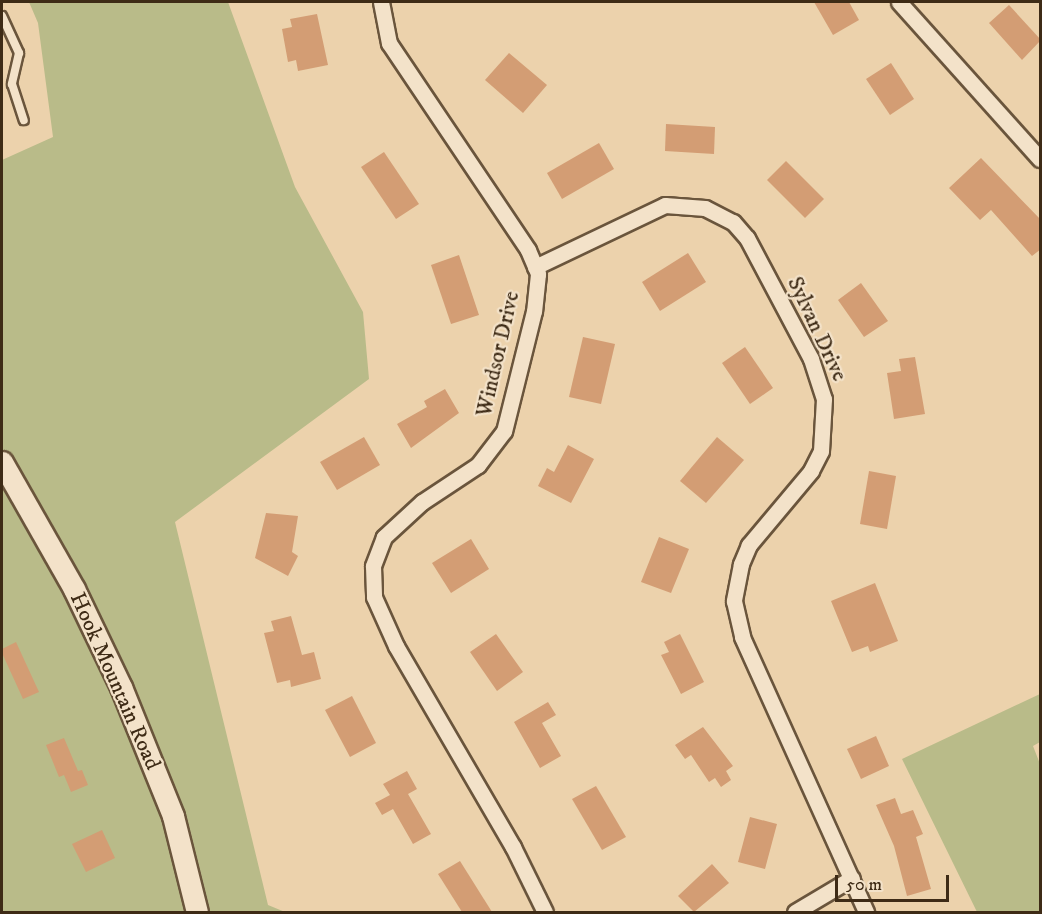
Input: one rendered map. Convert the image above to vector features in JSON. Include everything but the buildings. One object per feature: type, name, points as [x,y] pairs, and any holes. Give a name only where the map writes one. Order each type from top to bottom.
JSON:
[{"type":"street","name":"Windsor Drive","points":[[381,2],[389,43],[528,250],[538,274],[534,312],[504,431],[478,465],[422,502],[392,527],[375,556],[372,582],[377,607],[396,646],[513,847],[545,912]]},
{"type":"street","points":[[899,2],[1041,159]]},
{"type":"street","name":"Sylvan Drive","points":[[536,267],[665,206],[695,206],[720,214],[747,238],[790,319],[822,389],[824,441],[811,471],[749,545],[736,584],[736,616],[742,637],[866,912]]},
{"type":"street","name":"Hook Mountain Road","points":[[2,462],[74,589],[121,687],[173,816],[197,912]]},
{"type":"street","points":[[795,912],[852,878]]},
{"type":"lane","points":[[2,16],[19,53],[12,84],[24,120]]},
{"type":"green space","points":[[29,2],[228,2],[295,187],[363,312],[369,379],[175,522],[268,905],[285,912],[2,912],[2,160],[53,137],[38,23]]},
{"type":"green space","points":[[1040,694],[1040,742],[1033,746],[1040,764],[1040,912],[977,912],[902,759]]}]
